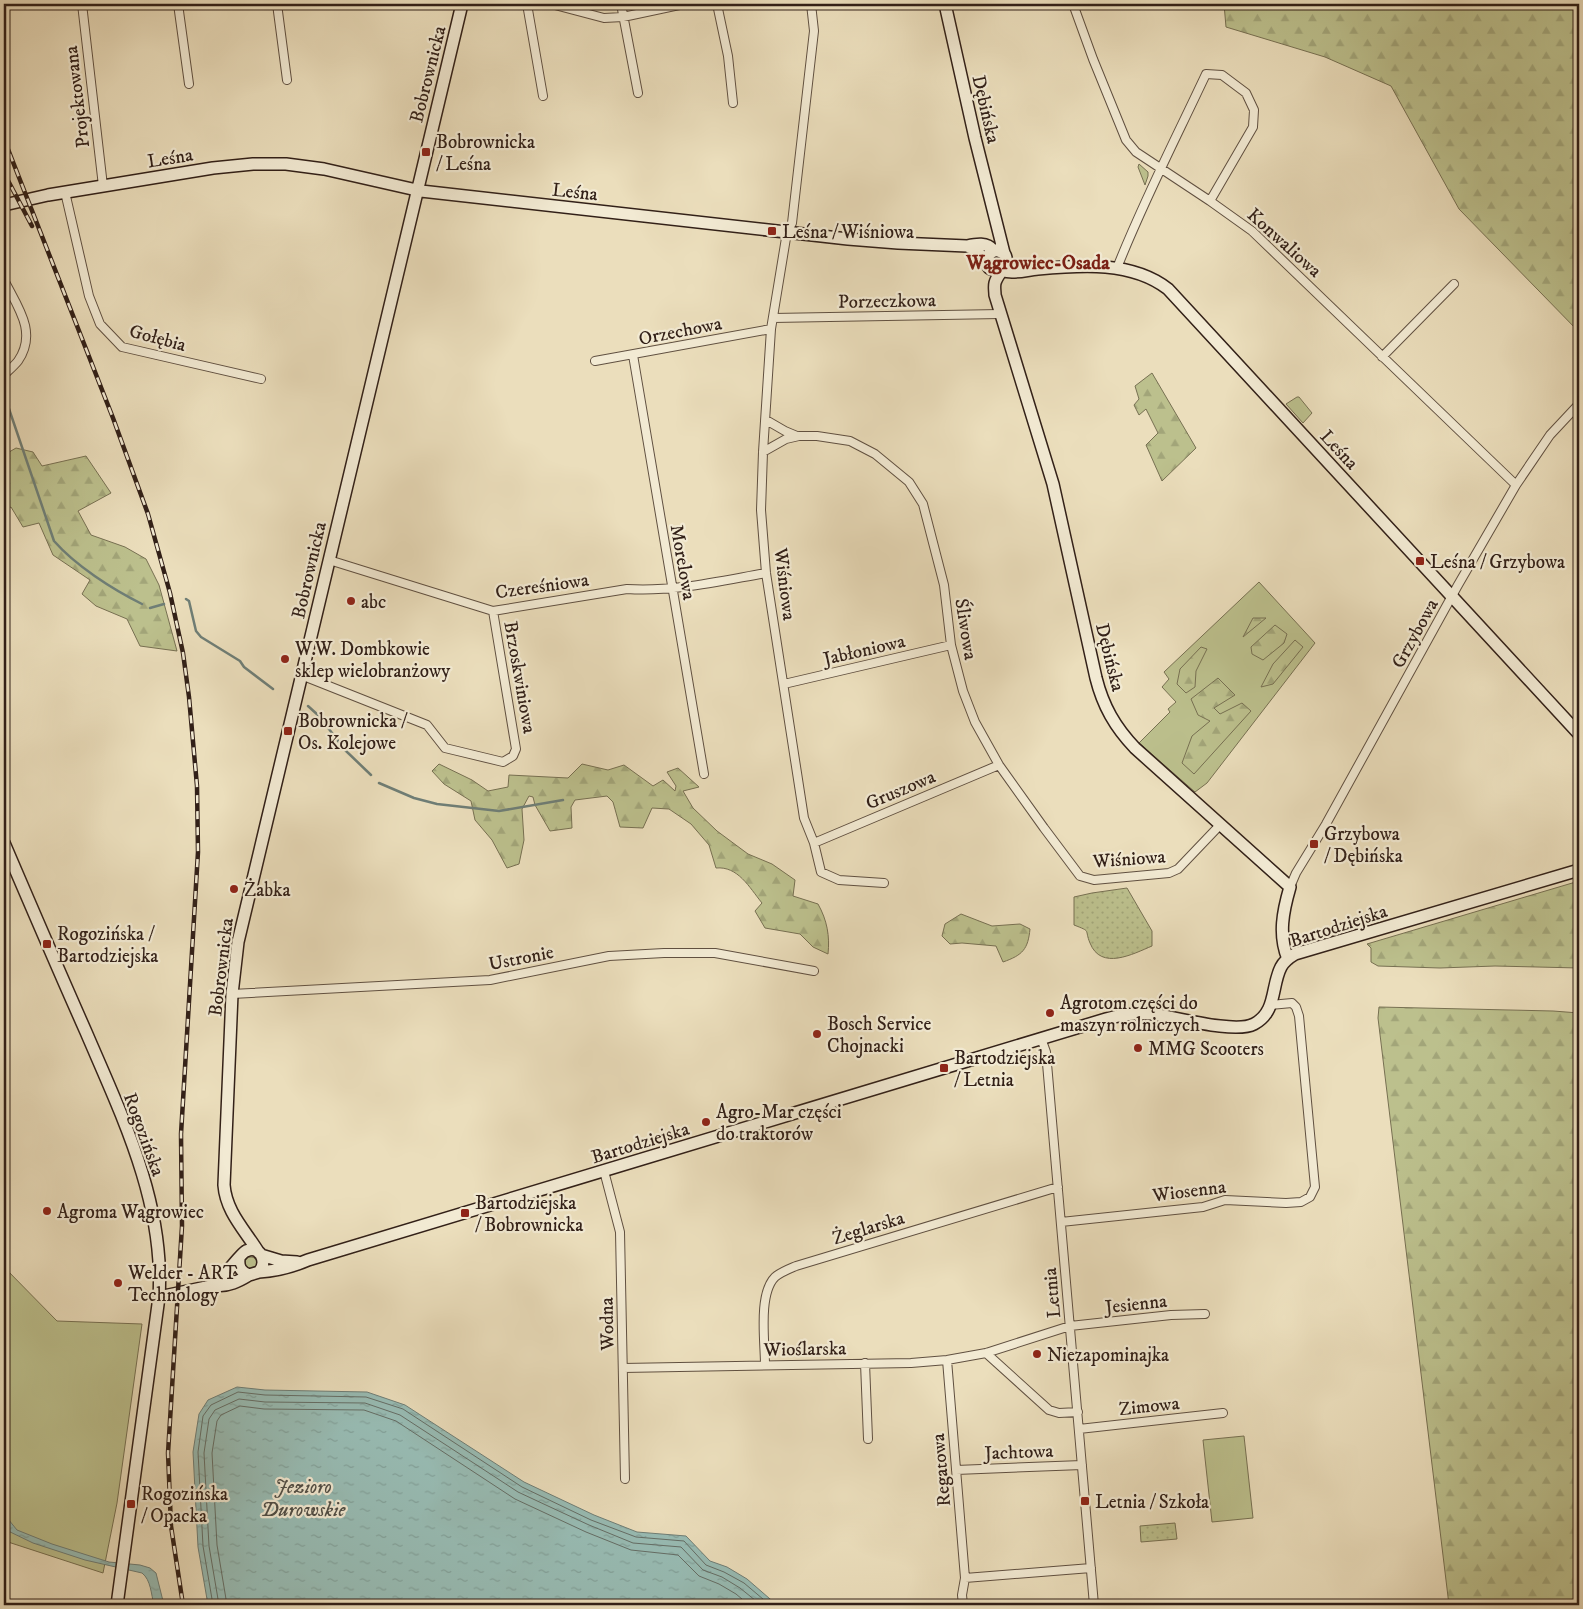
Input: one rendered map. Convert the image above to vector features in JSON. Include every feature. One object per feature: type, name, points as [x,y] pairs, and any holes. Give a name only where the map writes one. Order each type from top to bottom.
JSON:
[{"type":"street","name":"Projektowana","points":[[82,4],[103,186]]},
{"type":"street","points":[[178,4],[189,84]]},
{"type":"street","points":[[277,4],[286,80]]},
{"type":"street","name":"Bobrownicka","points":[[260,1254],[230,1208],[224,1185],[232,994],[240,933],[462,4]]},
{"type":"street","points":[[527,4],[543,96]]},
{"type":"street","points":[[551,4],[604,18],[623,17],[684,4]]},
{"type":"street","points":[[621,4],[638,93]]},
{"type":"street","points":[[717,4],[728,56],[733,102]]},
{"type":"street","name":"Wiśniowa","points":[[812,4],[814,30],[792,223],[787,232],[771,329],[763,452],[762,510],[766,573],[804,818],[814,843],[821,872],[839,880],[884,883]]},
{"type":"street","name":"Dębińska","points":[[945,4],[975,138],[1000,232],[1002,254]]},
{"type":"street","name":"Konwaliowa","points":[[1072,4],[1092,59],[1126,140],[1136,152],[1252,231],[1516,485]]},
{"type":"street","points":[[1117,268],[1152,184],[1161,170],[1206,74],[1222,75],[1246,93],[1254,110],[1253,128],[1210,201]]},
{"type":"street","name":"Leśna","points":[[4,205],[65,192],[228,166],[294,164],[324,169],[417,191],[881,242],[967,246],[988,245],[1020,268],[1117,268],[1137,272],[1162,284],[1173,293],[1579,734]]},
{"type":"street","name":"Gołębia","points":[[65,192],[89,296],[100,324],[122,347],[261,379]]},
{"type":"street","points":[[967,246],[977,250],[992,270],[1001,270],[1006,266],[1002,254],[988,255],[987,263]]},
{"type":"street","name":"Dębińska","points":[[987,263],[991,287],[1053,484],[1096,678],[1105,706],[1116,726],[1135,748],[1290,887]]},
{"type":"street","name":"Leśna","points":[[1001,270],[1012,273],[1036,269]]},
{"type":"street","name":"Dębińska","points":[[995,296],[995,283],[1001,270]]},
{"type":"street","points":[[4,280],[26,324],[27,340],[18,361],[4,376]]},
{"type":"street","points":[[1382,357],[1454,284]]},
{"type":"street","name":"Porzeczkowa","points":[[773,318],[1000,314]]},
{"type":"street","name":"Orzechowa","points":[[595,361],[771,329]]},
{"type":"street","name":"Morelowa","points":[[632,355],[704,774]]},
{"type":"street","name":"Grzybowa","points":[[1290,887],[1516,485],[1550,435],[1579,404]]},
{"type":"street","name":"Śliwowa","points":[[766,420],[784,431],[799,436]]},
{"type":"street","name":"Śliwowa","points":[[763,452],[786,439],[799,436],[818,436],[850,441],[875,454],[910,482],[923,504],[944,585],[951,646],[963,691],[975,722],[999,765],[1080,876]]},
{"type":"street","name":"Czereśniowa","points":[[329,560],[493,611],[627,589],[672,589],[766,573]]},
{"type":"street","name":"Brzoskwiniowa","points":[[301,675],[427,725],[445,748],[503,762],[513,756],[516,748],[493,611]]},
{"type":"street","name":"Jabłoniowa","points":[[784,684],[951,646]]},
{"type":"street","name":"Gruszowa","points":[[814,843],[999,765]]},
{"type":"street","name":"Wiśniowa","points":[[1080,876],[1094,880],[1169,873],[1178,869],[1220,825]]},
{"type":"street","name":"Rogozińska","points":[[4,844],[135,1150],[146,1185],[156,1234],[160,1297],[117,1605]]},
{"type":"street","name":"Bartodziejska","points":[[160,1297],[216,1285],[222,1286],[254,1274],[272,1272],[294,1266],[308,1260],[1106,1019],[1138,1014],[1155,1014],[1243,1028],[1259,1021],[1270,1005],[1280,967],[1288,959],[1304,951],[1579,870]]},
{"type":"street","points":[[1288,959],[1282,933],[1284,910],[1290,887]]},
{"type":"street","name":"Ustronie","points":[[232,994],[490,980],[609,956],[664,953],[715,953],[814,971]]},
{"type":"street","name":"Wiosenna","points":[[1061,1222],[1203,1207],[1225,1200],[1301,1202],[1310,1196],[1315,1187],[1300,1016],[1296,1007],[1292,1004],[1270,1005]]},
{"type":"street","name":"Letnia","points":[[1042,1038],[1046,1052],[1094,1605]]},
{"type":"street","name":"Wodna","points":[[604,1171],[620,1232],[625,1479]]},
{"type":"street","name":"Żeglarska","points":[[765,1365],[764,1313],[766,1298],[770,1284],[782,1272],[796,1266],[1058,1187]]},
{"type":"street","points":[[216,1285],[242,1255],[253,1250],[263,1258],[263,1266],[254,1274],[242,1271],[238,1263],[242,1255],[246,1235]]},
{"type":"street","name":"Bartodziejska","points":[[260,1254],[288,1262],[308,1260]]},
{"type":"street","name":"Jesienna","points":[[1070,1326],[1170,1315],[1205,1314]]},
{"type":"street","name":"Wioślarska","points":[[623,1368],[911,1363],[948,1360],[986,1353],[1070,1326]]},
{"type":"street","points":[[986,1353],[1049,1410],[1059,1413],[1078,1412]]},
{"type":"street","name":"Regatowa","points":[[948,1360],[965,1578],[962,1595],[963,1605]]},
{"type":"street","points":[[865,1363],[868,1438]]},
{"type":"street","name":"Zimowa","points":[[1079,1429],[1223,1413]]},
{"type":"street","name":"Jachtowa","points":[[956,1470],[1082,1465]]},
{"type":"street","points":[[965,1578],[1091,1568]]},
{"type":"green space","points":[[1224,4],[1579,4],[1579,332],[1459,209],[1391,86],[1325,57],[1226,27]]},
{"type":"green space","points":[[1139,164],[1148,172],[1145,185],[1138,167]]},
{"type":"green space","points":[[1152,373],[1196,448],[1162,481],[1146,445],[1158,433],[1146,409],[1139,415],[1134,405],[1139,399],[1135,386]]},
{"type":"green space","points":[[1297,397],[1312,413],[1303,423],[1286,404]]},
{"type":"green space","points":[[16,448],[33,452],[42,466],[86,456],[111,493],[78,511],[91,535],[125,547],[146,559],[159,585],[177,651],[140,646],[127,619],[96,606],[82,594],[90,580],[53,555],[39,523],[23,527],[11,507],[4,510],[4,455]]},
{"type":"green space","points":[[1259,582],[1315,643],[1207,783],[1195,792],[1139,743],[1170,712],[1168,709],[1176,702],[1162,687],[1169,679],[1164,672]]},
{"type":"green space","points":[[1253,618],[1266,618],[1243,637]]},
{"type":"green space","points":[[1275,625],[1287,634],[1284,643],[1263,660],[1252,654],[1251,647]]},
{"type":"green space","points":[[1295,640],[1303,647],[1273,684],[1261,687],[1273,664]]},
{"type":"green space","points":[[1201,647],[1207,649],[1196,671],[1195,687],[1186,693],[1177,684],[1180,669]]},
{"type":"green space","points":[[1218,678],[1235,695],[1214,708],[1220,714],[1242,703],[1251,711],[1194,774],[1182,763],[1192,736],[1210,721],[1198,715],[1191,699]]},
{"type":"green space","points":[[439,764],[472,780],[488,791],[508,787],[509,775],[568,778],[582,764],[608,770],[624,765],[653,786],[663,780],[675,791],[676,786],[667,772],[678,768],[699,787],[683,791],[693,808],[717,831],[748,854],[772,864],[795,880],[793,896],[818,904],[827,928],[828,954],[813,947],[800,934],[765,928],[755,911],[762,903],[748,884],[731,870],[716,868],[709,845],[691,824],[669,809],[652,808],[643,828],[620,827],[613,802],[607,796],[575,800],[571,807],[572,828],[550,831],[535,805],[533,797],[529,796],[522,809],[524,840],[519,864],[507,868],[492,840],[475,820],[471,801],[444,784],[432,771]]},
{"type":"green space","points":[[1579,881],[1579,968],[1495,966],[1440,968],[1378,966],[1371,962],[1371,948],[1367,944]]},
{"type":"green space","points":[[1127,888],[1152,931],[1152,946],[1118,958],[1102,956],[1095,951],[1086,931],[1074,925],[1074,897]]},
{"type":"green space","points":[[961,914],[992,926],[1020,924],[1030,929],[1028,942],[1020,954],[1003,962],[996,946],[962,943],[950,944],[942,936],[945,924]]},
{"type":"green space","points":[[1379,1007],[1579,1013],[1579,1605],[1449,1605],[1378,1018]]},
{"type":"green space","points":[[253,1257],[256,1258],[256,1268],[249,1269],[246,1268],[245,1261],[246,1258]]},
{"type":"green space","points":[[4,1267],[57,1321],[142,1324],[117,1503],[103,1573],[5,1541],[4,1543]]},
{"type":"green space","points":[[1244,1436],[1253,1518],[1212,1522],[1203,1440]]},
{"type":"green space","points":[[1175,1523],[1177,1539],[1141,1542],[1140,1526]]},
{"type":"water","name":"Jezioro Durowskie","points":[[237,1387],[265,1390],[367,1392],[405,1405],[524,1482],[594,1515],[637,1532],[686,1536],[710,1561],[727,1567],[747,1579],[777,1605],[208,1605],[198,1547],[193,1452],[199,1414],[208,1400]]},
{"type":"water","points":[[4,1514],[17,1530],[52,1544],[109,1562],[140,1565],[150,1568],[156,1573],[164,1605],[154,1605],[149,1583],[142,1573],[85,1560],[33,1543],[4,1529]]},
{"type":"waterway","points":[[4,400],[8,406],[54,541],[95,576],[142,604]]},
{"type":"waterway","points":[[186,599],[189,601],[196,631],[201,637],[240,661],[244,667],[273,689]]},
{"type":"waterway","points":[[150,608],[164,604]]},
{"type":"waterway","points":[[308,706],[319,716],[345,750],[371,775]]},
{"type":"waterway","points":[[379,783],[414,798],[437,804],[499,811],[563,800]]},
{"type":"railway","points":[[4,139],[113,418],[148,514],[170,593],[183,653],[189,697],[197,786],[198,852],[181,1134],[182,1226],[168,1453],[171,1526],[183,1605]]},
{"type":"railway","points":[[4,173],[32,226]]},
{"type":"place","name":"Bobrownicka / Leśna","points":[[426,152]]},
{"type":"place","name":"Leśna / Wiśniowa","points":[[772,231]]},
{"type":"place","name":"Leśna / Grzybowa","points":[[1420,561]]},
{"type":"place","name":"abc","points":[[351,601]]},
{"type":"place","name":"W.W. Dombkowie sklep wielobranżowy","points":[[285,659]]},
{"type":"place","name":"Bobrownicka / Os. Kolejowe","points":[[288,731]]},
{"type":"place","name":"Grzybowa / Dębińska","points":[[1314,844]]},
{"type":"place","name":"Żabka","points":[[234,889]]},
{"type":"place","name":"Rogozińska / Bartodziejska","points":[[47,944]]},
{"type":"place","name":"Agrotom części do maszyn rolniczych","points":[[1050,1013]]},
{"type":"place","name":"Bosch Service Chojnacki","points":[[817,1034]]},
{"type":"place","name":"MMG Scooters","points":[[1138,1048]]},
{"type":"place","name":"Bartodziejska / Letnia","points":[[944,1068]]},
{"type":"place","name":"Agro-Mar części do traktorów","points":[[706,1122]]},
{"type":"place","name":"Agroma Wągrowiec","points":[[47,1211]]},
{"type":"place","name":"Bartodziejska / Bobrownicka","points":[[465,1213]]},
{"type":"place","name":"Welder - ART Technology","points":[[118,1283]]},
{"type":"place","name":"Niezapominajka","points":[[1037,1354]]},
{"type":"place","name":"Letnia / Szkoła","points":[[1085,1501]]},
{"type":"place","name":"Rogozińska / Opacka","points":[[131,1504]]},
{"type":"district","name":"Wągrowiec-Osada","points":[[1038,262]]}]
